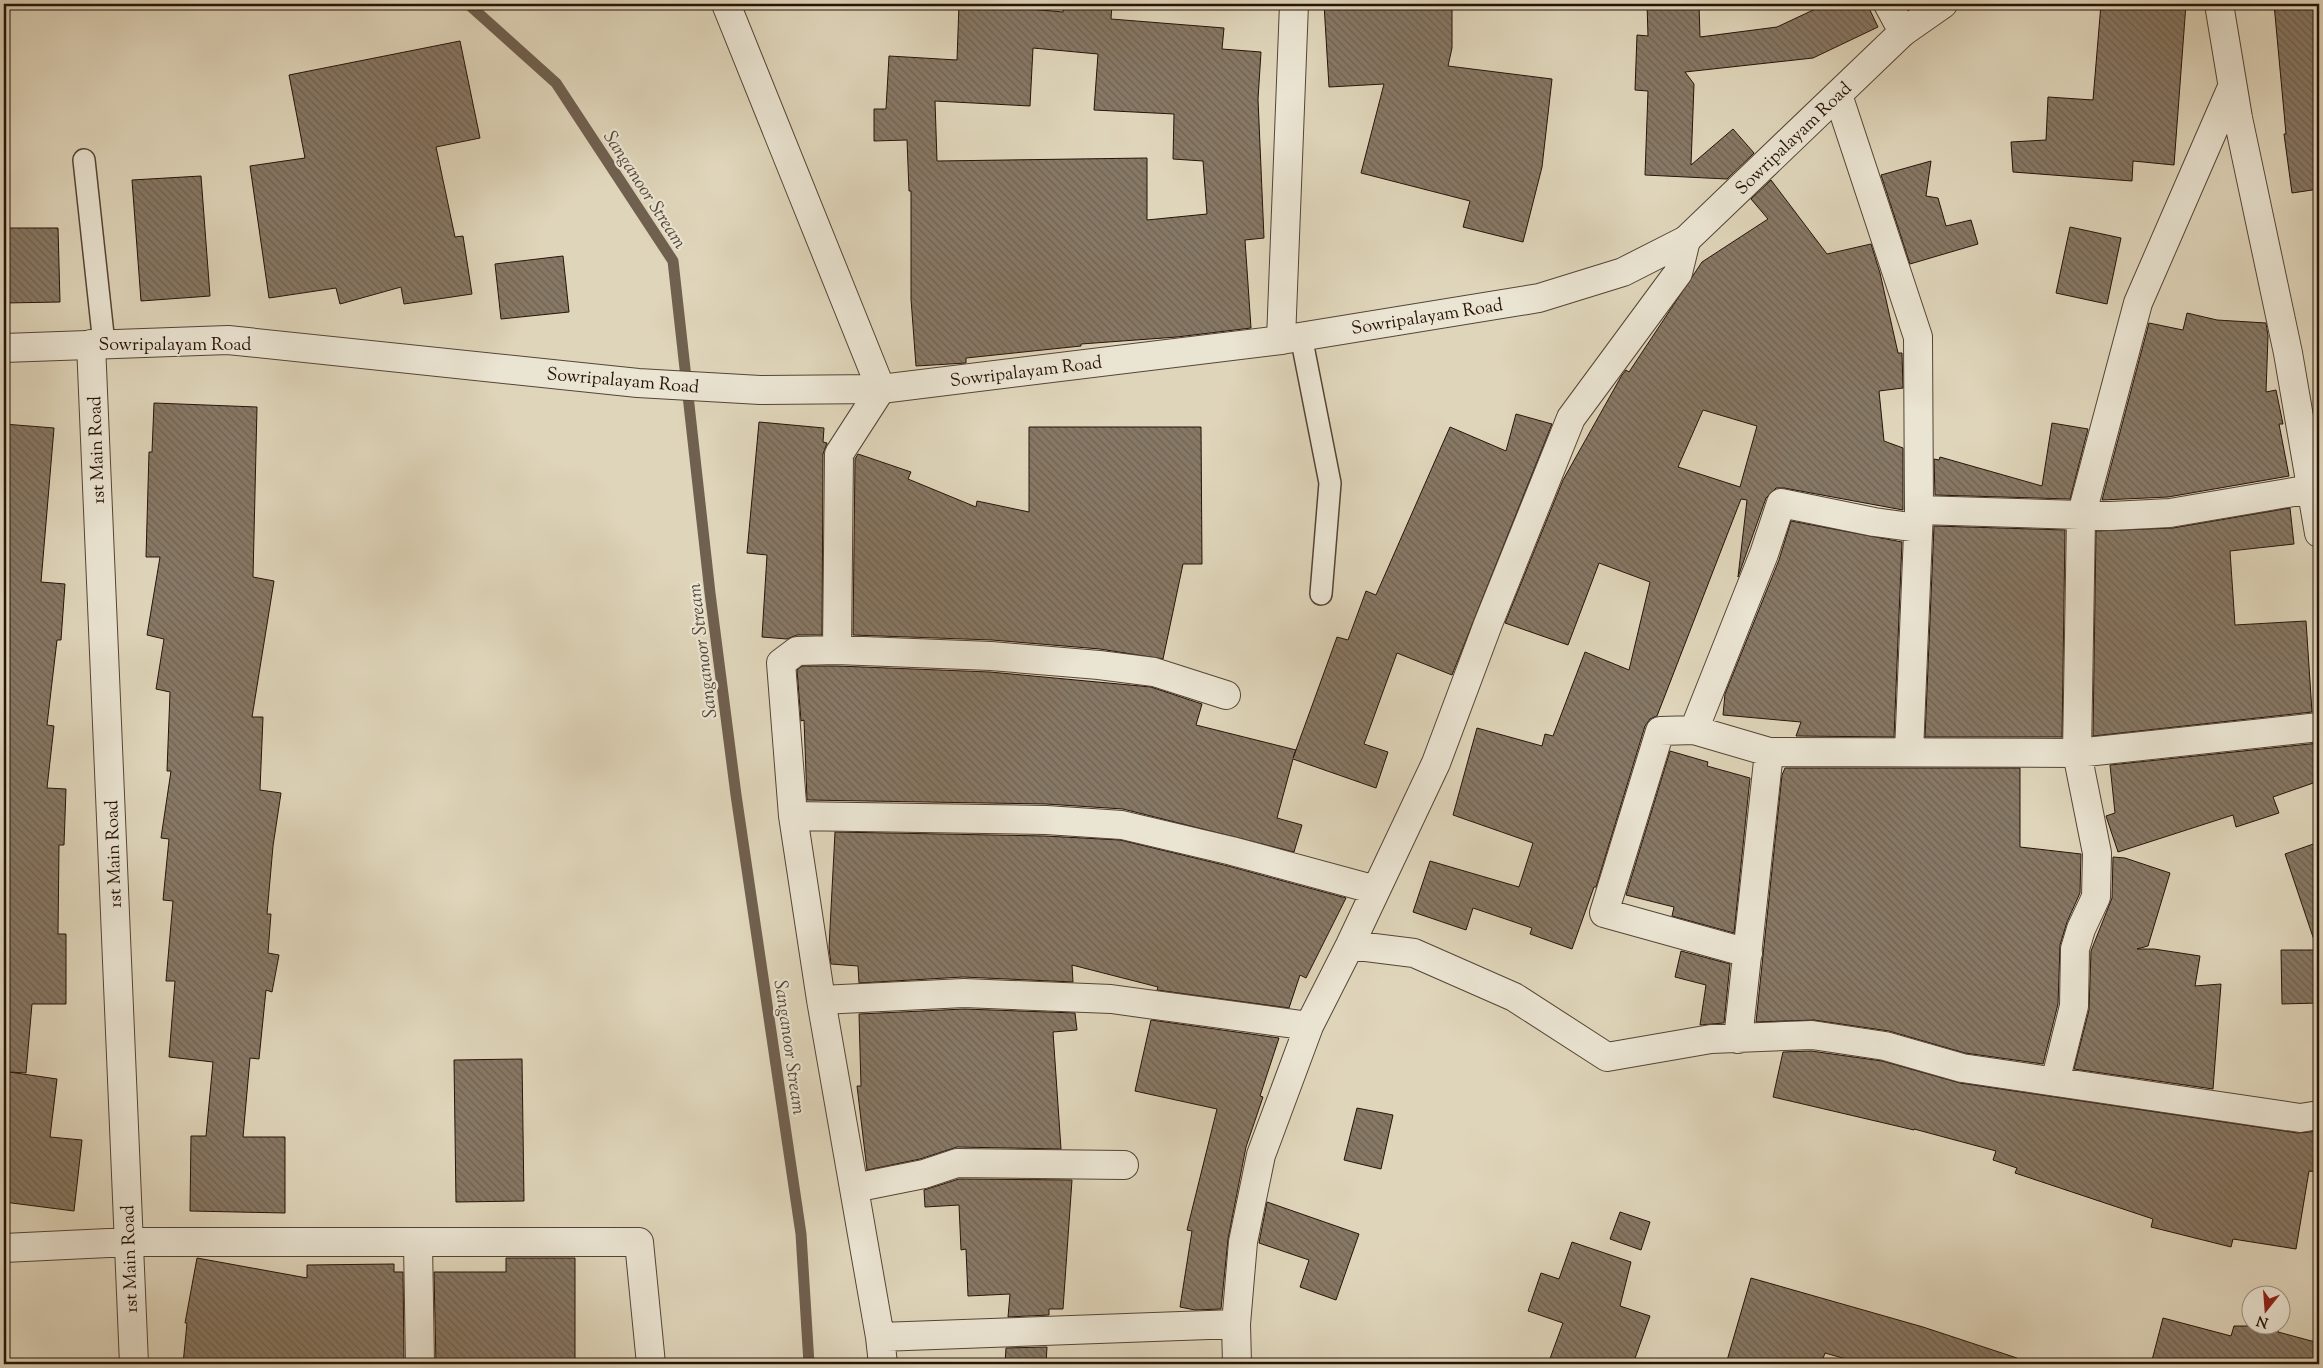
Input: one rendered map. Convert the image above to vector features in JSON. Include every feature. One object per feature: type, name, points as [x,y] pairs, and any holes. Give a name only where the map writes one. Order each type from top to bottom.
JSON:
[{"type":"street","points":[[726,4],[881,389],[839,454],[838,650]]},
{"type":"street","points":[[1291,338],[1294,4]]},
{"type":"street","points":[[1888,4],[1903,32]]},
{"type":"street","name":"Sowripalayam Road","points":[[4,348],[228,340],[638,383],[760,390],[881,389],[1291,338],[1539,298],[1623,272],[1686,240],[1903,32],[1943,4]]},
{"type":"street","points":[[2219,4],[2232,87],[2288,353],[2319,532]]},
{"type":"street","points":[[2056,1082],[2074,1006],[2075,949],[2081,929],[2096,897],[2097,853],[2077,753],[2081,517],[2138,303],[2232,87]]},
{"type":"street","points":[[1838,95],[1918,337],[1918,519],[1909,752]]},
{"type":"street","points":[[1237,1364],[1236,1324],[1243,1242],[1261,1155],[1309,1026],[1350,945],[1436,763],[1488,624],[1571,418],[1678,273],[1686,240]]},
{"type":"street","name":"1st Main Road","points":[[98,344],[134,1364]]},
{"type":"street","points":[[1694,730],[1764,554],[1782,503],[1874,522],[1918,519],[2081,517],[2170,513],[2311,489]]},
{"type":"street","points":[[883,1364],[880,1337],[821,1000],[793,816],[781,663],[797,651],[838,650],[991,656],[1099,665],[1154,672],[1226,695]]},
{"type":"street","points":[[1748,953],[1604,913],[1660,731],[1694,730],[1769,752],[2077,753],[2319,727]]},
{"type":"street","points":[[1738,1040],[1769,752]]},
{"type":"street","points":[[793,816],[1046,820],[1122,825],[1232,851],[1376,890]]},
{"type":"street","points":[[1350,945],[1414,953],[1514,998],[1607,1056],[1711,1039],[1738,1040],[1812,1035],[1885,1046],[1962,1068],[2300,1118],[2319,1115]]},
{"type":"street","points":[[821,1000],[964,993],[1111,999],[1309,1026]]},
{"type":"street","points":[[854,1188],[924,1174],[957,1163],[1124,1165]]},
{"type":"street","points":[[4,1248],[129,1242],[639,1242],[650,1364]]},
{"type":"street","points":[[418,1243],[420,1364]]},
{"type":"street","points":[[880,1337],[1236,1324]]},
{"type":"lane","points":[[84,160],[98,344]]},
{"type":"lane","points":[[1291,338],[1330,483],[1321,594]]},
{"type":"building","points":[[959,4],[1007,4],[1007,7],[1063,12],[1064,4],[1112,4],[1111,19],[1224,28],[1222,49],[1261,52],[1258,99],[1264,238],[1245,240],[1251,328],[1177,337],[1081,344],[1081,346],[966,358],[966,363],[916,366],[911,299],[911,191],[909,191],[907,140],[874,141],[874,109],[886,109],[889,56],[957,60]],"holes":[[[1033,48],[1098,54],[1094,110],[1174,114],[1173,159],[1203,161],[1207,214],[1147,220],[1147,158],[937,161],[935,101],[1030,106]]]},
{"type":"building","points":[[1324,4],[1452,4],[1452,48],[1448,66],[1552,79],[1542,167],[1523,242],[1463,227],[1470,201],[1361,173],[1384,84],[1329,87]]},
{"type":"building","points":[[1647,4],[1699,4],[1700,37],[1777,27],[1826,4],[1867,4],[1878,27],[1813,58],[1685,72],[1694,84],[1691,165],[1733,129],[1754,153],[1727,179],[1645,175],[1648,91],[1635,90],[1637,35],[1648,36]]},
{"type":"building","points":[[2101,4],[2186,4],[2174,165],[2133,161],[2132,181],[2013,172],[2011,142],[2046,140],[2048,97],[2093,100]]},
{"type":"building","points":[[2274,4],[2319,4],[2319,189],[2292,193],[2284,134],[2286,134]]},
{"type":"building","points":[[460,41],[480,138],[436,147],[455,237],[463,236],[472,294],[404,304],[401,287],[340,304],[336,288],[269,298],[250,166],[305,158],[289,75]]},
{"type":"building","points":[[1931,161],[1926,196],[1938,198],[1946,226],[1971,220],[1978,244],[1910,264],[1881,175]]},
{"type":"building","points":[[201,176],[210,296],[141,301],[132,180]]},
{"type":"building","points":[[1771,180],[1827,254],[1871,244],[1880,273],[1898,353],[1902,353],[1903,388],[1879,391],[1884,441],[1903,448],[1903,510],[1776,488],[1766,498],[1738,577],[1747,500],[1741,499],[1657,716],[1650,719],[1645,726],[1596,887],[1594,887],[1572,949],[1530,934],[1532,928],[1473,908],[1466,930],[1413,912],[1430,861],[1519,887],[1533,843],[1453,815],[1477,728],[1542,746],[1545,734],[1553,736],[1585,652],[1629,670],[1650,582],[1599,563],[1568,645],[1505,623],[1563,480],[1622,375],[1626,370],[1629,372],[1702,262],[1768,219],[1751,199]],"holes":[[[1703,410],[1757,426],[1740,487],[1678,467]]]},
{"type":"building","points":[[2070,227],[2121,238],[2107,304],[2056,293]]},
{"type":"building","points":[[4,228],[58,228],[60,302],[4,303]]},
{"type":"building","points":[[563,256],[569,312],[501,319],[495,264]]},
{"type":"building","points":[[2187,313],[2217,320],[2266,323],[2268,336],[2266,392],[2276,390],[2283,424],[2279,424],[2289,476],[2168,497],[2102,500],[2149,323],[2183,330]]},
{"type":"building","points":[[154,403],[257,407],[253,577],[274,581],[252,717],[263,717],[260,790],[281,793],[273,846],[267,914],[271,914],[268,953],[279,955],[272,992],[266,990],[259,1059],[250,1058],[243,1137],[285,1137],[285,1213],[190,1211],[191,1136],[206,1136],[213,1062],[169,1057],[175,981],[166,981],[173,901],[163,900],[169,839],[161,838],[171,771],[167,771],[170,692],[156,689],[164,639],[147,635],[160,557],[146,557],[149,452],[152,452]]},
{"type":"building","points":[[1516,414],[1552,424],[1452,675],[1397,653],[1364,744],[1388,752],[1376,788],[1293,759],[1277,818],[1302,825],[1294,852],[1123,809],[1046,804],[807,800],[804,720],[801,721],[797,670],[802,666],[837,666],[990,672],[1151,687],[1202,704],[1196,725],[1296,750],[1337,637],[1348,640],[1366,591],[1376,595],[1450,427],[1506,451]]},
{"type":"building","points":[[759,422],[824,428],[823,442],[827,443],[823,454],[822,635],[797,635],[787,639],[762,637],[767,555],[747,553]]},
{"type":"building","points":[[2052,423],[2088,429],[2070,499],[1935,495],[1934,459],[1939,460],[1940,457],[2042,486]]},
{"type":"building","points":[[4,424],[54,428],[41,582],[65,584],[61,640],[57,640],[47,725],[54,726],[47,788],[66,789],[64,845],[59,845],[58,934],[66,934],[66,1004],[32,1004],[26,1073],[9,1072],[57,1079],[50,1137],[82,1140],[74,1211],[4,1202]]},
{"type":"building","points":[[1029,427],[1201,427],[1202,564],[1183,564],[1163,659],[1100,649],[992,640],[853,635],[855,459],[858,454],[911,472],[908,479],[976,507],[977,501],[1029,512]]},
{"type":"building","points":[[2290,508],[2294,544],[2230,551],[2235,625],[2306,621],[2312,712],[2093,736],[2096,531],[2173,528]]},
{"type":"building","points":[[1791,521],[1902,542],[1894,737],[1796,736],[1801,722],[1723,715],[1725,694],[1779,560]]},
{"type":"building","points":[[1934,526],[2065,530],[2062,737],[1925,737]]},
{"type":"building","points":[[2319,743],[2319,781],[2273,797],[2279,813],[2236,827],[2233,815],[2118,852],[2106,816],[2115,813],[2110,765]]},
{"type":"building","points":[[1670,751],[1708,762],[1707,766],[1750,778],[1734,933],[1672,916],[1674,907],[1626,895]]},
{"type":"building","points":[[1785,768],[2020,768],[2020,847],[2081,854],[2080,893],[2067,922],[2060,945],[2058,1004],[2043,1064],[1965,1053],[1889,1031],[1814,1020],[1756,1022],[1782,775]]},
{"type":"building","points":[[835,832],[1045,836],[1120,840],[1228,866],[1346,898],[1306,978],[1300,975],[1289,1008],[1157,990],[1158,987],[1072,965],[1073,982],[963,977],[859,983],[858,966],[831,964],[829,948]]},
{"type":"building","points":[[2319,842],[2319,939],[2314,940],[2285,854]]},
{"type":"building","points":[[2113,857],[2125,858],[2170,873],[2148,946],[2137,949],[2154,949],[2200,956],[2195,986],[2221,984],[2213,1089],[2074,1069],[2089,1010],[2091,951],[2112,898]]},
{"type":"building","points":[[2281,950],[2319,950],[2319,1003],[2282,1004]]},
{"type":"building","points":[[1681,951],[1730,964],[1724,1023],[1700,1025],[1706,985],[1675,977]]},
{"type":"building","points":[[964,1009],[1075,1013],[1077,1030],[1053,1032],[1061,1149],[957,1147],[920,1159],[867,1170],[857,1086],[861,1086],[859,1014]]},
{"type":"building","points":[[1151,1020],[1279,1038],[1260,1096],[1263,1097],[1246,1147],[1228,1239],[1221,1309],[1195,1310],[1180,1307],[1192,1231],[1187,1230],[1217,1109],[1135,1091]]},
{"type":"building","points":[[1811,1051],[1882,1061],[1960,1083],[2298,1133],[2319,1131],[2319,1172],[2309,1171],[2296,1249],[2233,1239],[2231,1247],[2151,1227],[2153,1219],[2015,1173],[2017,1168],[1993,1160],[1996,1151],[1914,1129],[1773,1097],[1783,1052]]},
{"type":"building","points":[[522,1059],[524,1201],[456,1202],[454,1060]]},
{"type":"building","points":[[1357,1108],[1393,1115],[1381,1169],[1344,1160]]},
{"type":"building","points":[[959,1179],[1072,1180],[1063,1309],[1049,1309],[1049,1315],[1008,1317],[1010,1294],[968,1296],[966,1249],[961,1250],[959,1205],[925,1207],[924,1190]]},
{"type":"building","points":[[1267,1202],[1359,1234],[1336,1300],[1300,1287],[1309,1260],[1259,1243]]},
{"type":"building","points":[[1620,1212],[1650,1222],[1641,1250],[1610,1239]]},
{"type":"building","points":[[1572,1242],[1631,1262],[1620,1306],[1650,1316],[1633,1364],[1548,1364],[1563,1323],[1528,1311],[1541,1273],[1559,1279]]},
{"type":"building","points":[[197,1258],[307,1278],[307,1265],[394,1264],[394,1272],[403,1272],[404,1364],[183,1364],[187,1323],[185,1323]]},
{"type":"building","points":[[506,1258],[575,1258],[575,1364],[436,1364],[434,1272],[506,1272]]},
{"type":"building","points":[[1751,1278],[1923,1327],[2017,1358],[2016,1364],[1864,1364],[1825,1353],[1821,1364],[1726,1364]]},
{"type":"building","points":[[2163,1318],[2231,1336],[2234,1326],[2240,1326],[2240,1336],[2290,1335],[2319,1343],[2319,1364],[2151,1364]]},
{"type":"building","points":[[1047,1347],[1046,1364],[1005,1364],[1006,1348]]},
{"type":"waterway","name":"Sanganoor Stream","points":[[468,4],[556,83],[673,261],[710,593],[736,795],[801,1234],[809,1364]]}]
